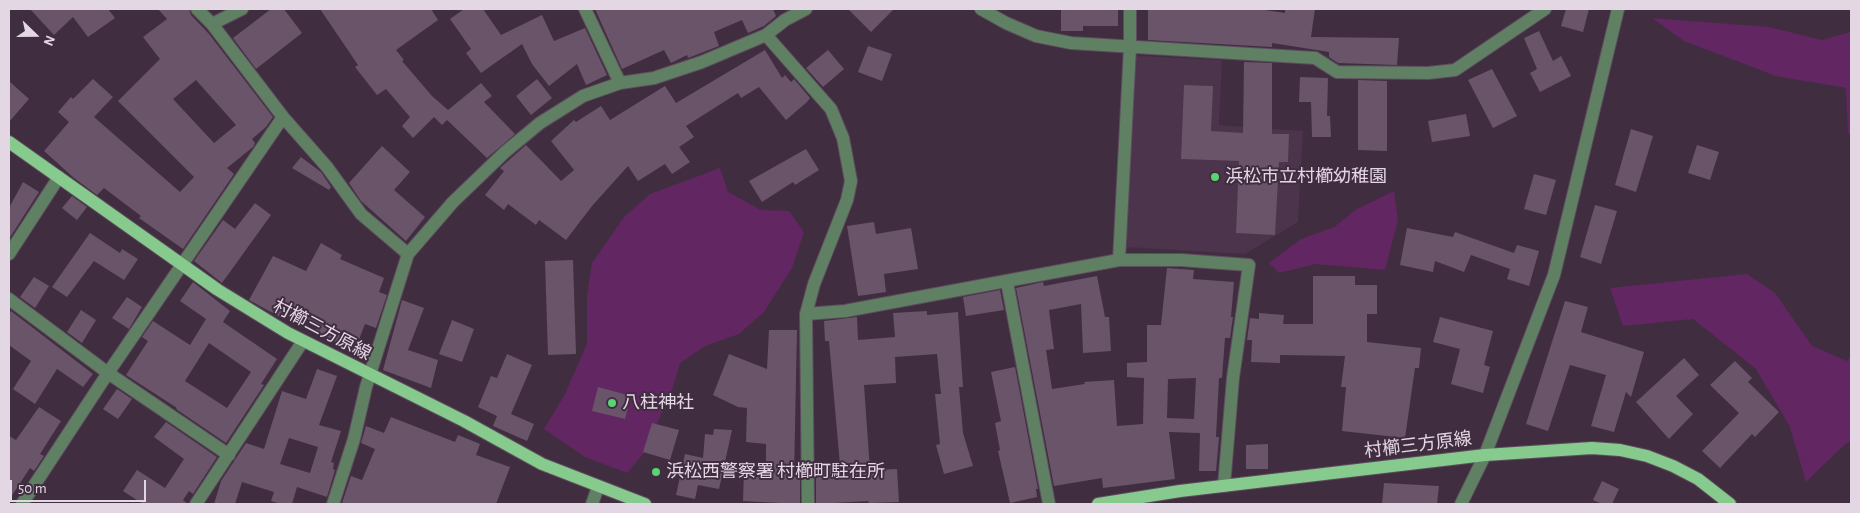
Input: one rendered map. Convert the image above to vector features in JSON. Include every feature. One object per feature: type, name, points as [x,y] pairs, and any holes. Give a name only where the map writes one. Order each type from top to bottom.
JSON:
[{"type":"main road","name":"村櫛三方原線","points":[[9,142],[183,266],[246,308],[303,341],[464,421],[542,464],[645,504]]},
{"type":"main road","name":"村櫛三方原線","points":[[1098,504],[1224,486],[1485,455],[1592,448],[1620,450],[1647,456],[1674,466],[1698,479],[1730,504]]},
{"type":"street","points":[[197,9],[212,24],[283,117],[327,168],[362,214],[408,254]]},
{"type":"street","points":[[212,24],[242,9]]},
{"type":"street","points":[[585,9],[620,84]]},
{"type":"street","points":[[333,504],[408,254],[453,202],[504,152],[540,123],[583,96],[620,84],[654,78],[702,62],[766,35],[783,14],[806,9]]},
{"type":"street","points":[[981,9],[1006,23],[1036,36],[1071,43],[1315,58],[1337,72],[1428,73],[1455,70],[1545,9]]},
{"type":"street","points":[[1119,260],[1130,47],[1130,9]]},
{"type":"street","points":[[1461,504],[1485,455],[1554,275],[1618,9]]},
{"type":"street","points":[[766,35],[831,109],[843,138],[851,181],[847,200],[814,284],[806,314],[808,504]]},
{"type":"street","points":[[22,504],[108,373],[183,266],[283,117]]},
{"type":"street","points":[[9,254],[59,177]]},
{"type":"street","points":[[806,314],[845,311],[1119,260],[1181,260],[1249,265],[1233,378],[1224,486]]},
{"type":"street","points":[[1007,282],[1049,504]]},
{"type":"street","points":[[9,299],[108,373],[229,454]]},
{"type":"street","points":[[196,504],[303,341]]},
{"type":"street","points":[[592,504],[598,487]]},
{"type":"shaded area","points":[[1652,18],[1769,27],[1822,40],[1851,32],[1851,133],[1848,133],[1846,88],[1776,76],[1684,41]]},
{"type":"shaded area","name":"浜松市立村櫛幼稚園","points":[[1135,56],[1222,60],[1219,125],[1303,131],[1298,222],[1245,254],[1126,247]]},
{"type":"shaded area","points":[[720,168],[728,192],[761,210],[789,211],[804,232],[792,268],[764,312],[739,334],[705,346],[680,363],[673,387],[644,453],[627,473],[585,457],[544,429],[564,396],[587,344],[587,296],[592,263],[624,217],[650,194]]},
{"type":"shaded area","points":[[1394,191],[1398,220],[1385,270],[1315,264],[1279,273],[1269,263],[1301,239],[1334,227],[1357,209]]},
{"type":"shaded area","points":[[1747,274],[1775,293],[1812,346],[1847,361],[1851,356],[1851,441],[1845,444],[1806,482],[1790,427],[1756,369],[1693,319],[1623,326],[1610,288]]},
{"type":"building","points":[[30,9],[108,9],[115,18],[88,37],[73,17],[54,35]]},
{"type":"building","points":[[158,9],[189,9],[191,15],[209,34],[273,117],[266,127],[252,139],[255,143],[253,147],[227,168],[234,174],[183,249],[139,218],[141,216],[104,188],[97,195],[74,178],[44,151],[69,122],[58,112],[71,97],[73,99],[93,79],[113,97],[94,117],[180,192],[194,177],[118,101],[160,59],[143,37],[167,19]],"holes":[[[196,80],[236,125],[214,143],[173,99]]]},
{"type":"building","points":[[271,9],[284,9],[302,33],[256,69],[233,38]]},
{"type":"building","points":[[320,9],[431,9],[438,20],[396,50],[404,60],[402,61],[432,96],[448,110],[481,83],[492,96],[484,102],[515,134],[487,158],[447,120],[442,125],[434,117],[413,138],[402,126],[410,117],[386,89],[377,95],[355,67],[358,65]]},
{"type":"building","points":[[464,9],[483,9],[501,35],[542,15],[554,41],[585,28],[607,75],[586,85],[577,64],[549,86],[532,64],[522,44],[481,73],[466,53],[471,49],[450,19]]},
{"type":"building","points":[[595,9],[773,9],[776,16],[764,26],[748,33],[742,20],[714,32],[719,46],[688,58],[687,55],[671,63],[664,50],[622,69]]},
{"type":"building","points":[[848,9],[894,9],[871,32]]},
{"type":"building","points":[[1061,9],[1118,9],[1118,26],[1083,26],[1083,31],[1061,31]]},
{"type":"building","points":[[1148,9],[1258,9],[1285,13],[1285,9],[1315,9],[1311,37],[1399,38],[1397,65],[1338,63],[1329,57],[1329,52],[1272,43],[1272,47],[1148,40]]},
{"type":"building","points":[[1566,9],[1589,9],[1583,32],[1561,26]]},
{"type":"building","points":[[1539,31],[1553,61],[1561,56],[1571,76],[1540,92],[1530,73],[1537,69],[1524,38]]},
{"type":"building","points":[[868,46],[892,54],[882,81],[858,72]]},
{"type":"building","points":[[765,50],[782,78],[785,75],[791,82],[794,79],[810,98],[807,102],[786,120],[759,87],[741,98],[738,93],[686,126],[694,137],[679,147],[690,162],[672,174],[665,164],[638,181],[628,166],[592,206],[566,240],[539,220],[536,225],[508,204],[504,210],[485,195],[504,171],[500,168],[526,145],[561,181],[574,170],[551,141],[574,120],[576,122],[601,106],[610,120],[665,86],[676,103]]},
{"type":"building","points":[[828,50],[844,69],[823,87],[806,68]]},
{"type":"building","points":[[1244,62],[1272,63],[1272,134],[1289,134],[1288,162],[1279,162],[1275,235],[1236,233],[1239,161],[1181,159],[1184,85],[1213,86],[1211,131],[1243,133]]},
{"type":"building","points":[[1492,69],[1517,116],[1493,128],[1468,80]]},
{"type":"building","points":[[1300,77],[1328,78],[1327,116],[1330,116],[1331,137],[1312,137],[1311,102],[1299,102]]},
{"type":"building","points":[[537,79],[552,98],[531,115],[516,96]]},
{"type":"building","points":[[1358,80],[1387,81],[1387,151],[1358,150]]},
{"type":"building","points":[[9,81],[29,99],[9,122]]},
{"type":"building","points":[[1466,114],[1470,136],[1432,142],[1428,121]]},
{"type":"building","points":[[1631,129],[1653,136],[1636,192],[1615,185]]},
{"type":"building","points":[[1697,145],[1719,152],[1710,180],[1688,173]]},
{"type":"building","points":[[382,146],[410,172],[394,190],[425,217],[406,241],[361,201],[349,183]]},
{"type":"building","points":[[806,149],[819,170],[795,185],[793,182],[762,202],[749,181]]},
{"type":"building","points":[[301,157],[321,172],[331,187],[329,190],[292,168]]},
{"type":"building","points":[[1534,174],[1556,180],[1546,215],[1524,209]]},
{"type":"building","points":[[23,182],[39,192],[9,239],[9,208]]},
{"type":"building","points":[[72,196],[87,207],[77,220],[62,208]]},
{"type":"building","points":[[255,203],[271,215],[222,283],[194,261],[223,220],[235,229]]},
{"type":"building","points":[[1595,205],[1617,211],[1601,264],[1580,257]]},
{"type":"building","points":[[874,222],[876,234],[911,228],[918,269],[884,274],[886,292],[858,296],[847,226]]},
{"type":"building","points":[[1407,228],[1453,237],[1455,232],[1514,253],[1517,245],[1539,251],[1529,286],[1507,279],[1510,269],[1471,255],[1464,272],[1435,261],[1433,272],[1400,265]]},
{"type":"building","points":[[90,233],[120,253],[122,249],[138,259],[124,280],[94,261],[67,297],[52,287]]},
{"type":"building","points":[[321,243],[342,255],[340,259],[384,278],[379,292],[387,295],[376,328],[365,324],[355,350],[314,333],[318,324],[284,310],[280,317],[249,300],[273,256],[306,271]]},
{"type":"building","points":[[573,260],[576,354],[548,355],[545,261]]},
{"type":"building","points":[[1167,268],[1194,270],[1193,279],[1234,282],[1230,338],[1225,338],[1222,378],[1219,378],[1216,437],[1219,437],[1216,471],[1199,471],[1200,433],[1169,432],[1175,479],[1103,488],[1102,478],[1054,486],[1016,288],[1043,282],[1044,286],[1097,276],[1105,317],[1109,317],[1111,351],[1083,353],[1081,304],[1049,310],[1054,349],[1046,350],[1052,389],[1085,384],[1084,382],[1114,380],[1117,426],[1143,424],[1144,378],[1127,377],[1127,363],[1147,362],[1147,325],[1161,325]],"holes":[[[1196,378],[1194,419],[1167,418],[1168,379]]]},
{"type":"building","points":[[1313,276],[1355,276],[1355,285],[1377,285],[1377,314],[1367,314],[1367,342],[1421,348],[1419,368],[1415,368],[1405,438],[1342,431],[1346,387],[1341,387],[1345,356],[1280,355],[1280,363],[1251,362],[1252,340],[1247,340],[1250,318],[1259,319],[1259,313],[1284,315],[1283,324],[1313,324]]},
{"type":"building","points":[[34,277],[49,286],[35,308],[20,297]]},
{"type":"building","points":[[193,282],[230,311],[223,322],[277,359],[261,384],[264,385],[226,443],[126,375],[148,341],[142,337],[153,321],[190,345],[206,319],[180,301]],"holes":[[[209,343],[251,372],[227,408],[185,381]]]},
{"type":"building","points":[[1000,290],[1004,310],[966,316],[963,297]]},
{"type":"building","points":[[127,297],[142,307],[129,329],[112,318]]},
{"type":"building","points":[[402,300],[424,308],[408,350],[438,360],[431,388],[383,370]]},
{"type":"building","points":[[1565,301],[1588,307],[1581,332],[1644,352],[1631,397],[1626,392],[1614,432],[1591,426],[1606,375],[1570,365],[1548,431],[1526,424]]},
{"type":"building","points":[[81,310],[96,320],[82,343],[67,332]]},
{"type":"building","points":[[11,311],[93,374],[83,387],[57,369],[35,404],[13,389],[31,361],[9,345],[9,315]]},
{"type":"building","points":[[927,311],[927,315],[958,312],[963,387],[959,387],[963,433],[973,466],[944,474],[936,445],[940,444],[935,394],[941,394],[937,354],[895,357],[896,383],[864,385],[870,470],[897,469],[899,502],[869,503],[868,501],[816,504],[816,477],[823,477],[822,466],[840,465],[829,341],[825,341],[824,321],[857,317],[858,340],[895,337],[893,313]]},
{"type":"building","points":[[1440,317],[1493,331],[1484,365],[1490,367],[1483,393],[1451,384],[1460,349],[1433,342]]},
{"type":"building","points":[[452,320],[474,329],[462,362],[439,354]]},
{"type":"building","points":[[769,330],[797,330],[794,477],[800,477],[800,504],[743,501],[744,471],[766,472],[766,444],[746,442],[747,408],[738,407],[713,395],[729,354],[767,369]]},
{"type":"building","points":[[507,354],[532,365],[511,414],[534,424],[527,441],[493,426],[497,416],[478,407],[491,376],[497,378]]},
{"type":"building","points":[[1684,358],[1699,375],[1676,396],[1693,414],[1669,439],[1636,402]]},
{"type":"building","points":[[1735,361],[1752,378],[1748,382],[1779,412],[1755,437],[1752,434],[1720,468],[1702,451],[1739,413],[1710,385]]},
{"type":"building","points":[[1015,367],[1038,489],[1036,489],[1037,497],[1010,503],[998,451],[1000,450],[995,423],[1001,421],[991,372]]},
{"type":"building","points":[[317,369],[337,376],[319,425],[341,431],[331,462],[334,463],[333,469],[335,470],[327,497],[297,487],[292,504],[281,504],[271,501],[274,492],[242,482],[235,504],[214,504],[221,481],[246,443],[264,449],[282,391],[306,399]],"holes":[[[289,438],[318,447],[310,473],[280,464]]]},
{"type":"building","points":[[598,387],[631,396],[625,419],[592,411]]},
{"type":"building","points":[[117,389],[132,399],[118,419],[103,409]]},
{"type":"building","points":[[39,407],[61,421],[40,454],[44,456],[34,471],[30,468],[9,500],[9,436],[16,440]]},
{"type":"building","points":[[391,417],[455,442],[458,435],[480,444],[476,455],[510,467],[496,504],[342,503],[351,476],[362,480],[375,449],[361,443],[366,426],[384,433]]},
{"type":"building","points":[[166,422],[217,457],[193,494],[189,491],[183,500],[188,504],[143,504],[123,491],[137,470],[165,488],[184,459],[154,437]]},
{"type":"building","points":[[652,423],[679,430],[670,460],[643,452]]},
{"type":"building","points":[[714,429],[732,430],[719,489],[698,485],[695,499],[676,495],[685,454],[703,458],[705,434],[713,435]]},
{"type":"building","points":[[1268,444],[1268,469],[1246,469],[1246,445]]},
{"type":"building","points":[[1602,481],[1619,489],[1612,504],[1602,504],[1593,500]]},
{"type":"building","points":[[1384,483],[1439,486],[1437,504],[1382,504]]},
{"type":"place","name":"浜松市立村櫛幼稚園","points":[[1215,177]]},
{"type":"place","name":"八柱神社","points":[[612,403]]},
{"type":"place","name":"浜松西警察署 村櫛町駐在所","points":[[656,472]]}]
